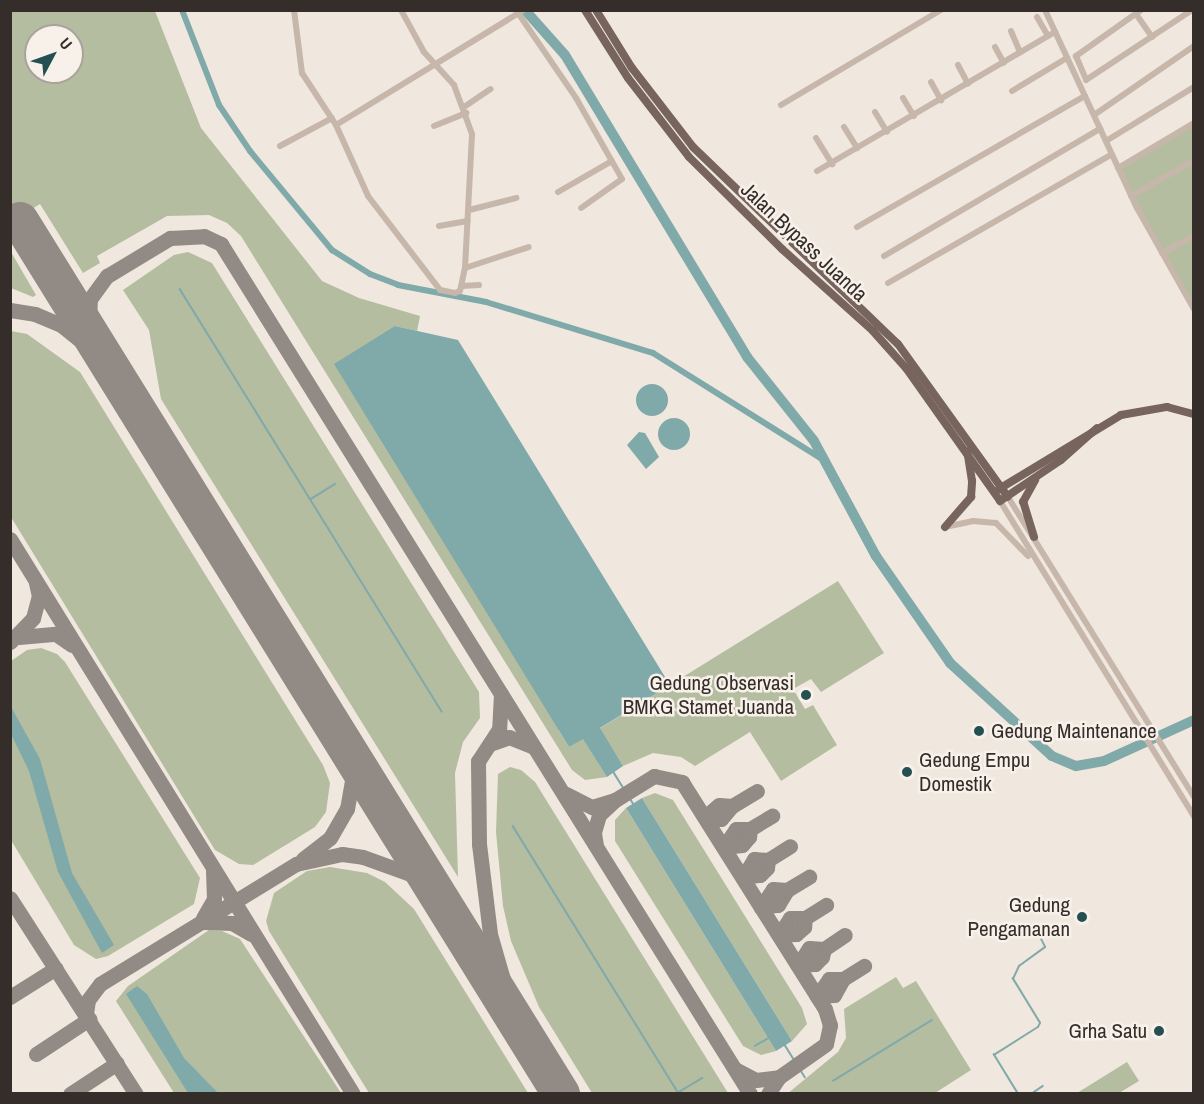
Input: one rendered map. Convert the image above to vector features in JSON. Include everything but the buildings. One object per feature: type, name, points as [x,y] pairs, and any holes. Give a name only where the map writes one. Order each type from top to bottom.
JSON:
[{"type":"main road","name":"Jalan Bypass Juanda","points":[[585,10],[646,101],[715,184],[873,331],[967,451],[1000,501]]},
{"type":"main road","name":"Jalan Bypass Juanda","points":[[596,10],[652,95],[693,147],[898,344],[1008,497]]},
{"type":"main road","points":[[646,101],[652,95]]},
{"type":"main road","points":[[994,492],[1121,415],[1150,407],[1194,414]]},
{"type":"main road","points":[[1000,501],[1038,477],[1098,428]]},
{"type":"main road","points":[[945,527],[970,497],[972,481],[967,451]]},
{"type":"main road","points":[[1034,537],[1023,502],[1038,477]]},
{"type":"street","points":[[294,10],[302,73],[336,125],[368,196],[397,238],[442,291],[458,292],[462,286],[465,268],[474,149],[465,110],[454,85],[424,52],[401,10]]},
{"type":"street","points":[[781,105],[941,10]]},
{"type":"street","points":[[1079,75],[1090,80],[1192,10]]},
{"type":"street","points":[[1047,11],[1067,58],[1079,75],[1085,96],[1131,196],[1192,304]]},
{"type":"street","points":[[336,125],[520,12],[576,98],[622,182],[581,208]]},
{"type":"street","points":[[1075,67],[1076,56],[1138,12],[1152,38]]},
{"type":"street","points":[[1037,17],[1048,36]]},
{"type":"street","points":[[1011,31],[1020,52]]},
{"type":"street","points":[[818,171],[1055,32]]},
{"type":"street","points":[[1094,114],[1194,46]]},
{"type":"street","points":[[995,47],[1004,63]]},
{"type":"street","points":[[1012,91],[1067,58]]},
{"type":"street","points":[[958,64],[968,84]]},
{"type":"street","points":[[931,82],[941,100]]},
{"type":"street","points":[[1106,141],[1194,87]]},
{"type":"street","points":[[434,126],[465,110],[491,89]]},
{"type":"street","points":[[857,227],[1085,96]]},
{"type":"street","points":[[903,98],[914,116]]},
{"type":"street","points":[[875,112],[886,132]]},
{"type":"street","points":[[280,146],[332,118]]},
{"type":"street","points":[[1118,168],[1194,123]]},
{"type":"street","points":[[844,126],[857,148]]},
{"type":"street","points":[[884,256],[1100,129]]},
{"type":"street","points":[[816,138],[832,164]]},
{"type":"street","points":[[888,283],[1112,154]]},
{"type":"street","points":[[558,192],[612,161]]},
{"type":"street","points":[[1131,196],[1194,161]]},
{"type":"street","points":[[469,210],[516,198]]},
{"type":"street","points":[[439,226],[468,221]]},
{"type":"street","points":[[1162,253],[1194,236]]},
{"type":"street","points":[[465,268],[529,247]]},
{"type":"street","points":[[462,286],[479,285]]},
{"type":"street","points":[[1008,497],[1194,797]]},
{"type":"street","points":[[1000,501],[1038,567],[1194,816]]},
{"type":"street","points":[[945,527],[973,521],[996,523],[1038,567]]},
{"type":"green space","points":[[11,11],[155,11],[201,128],[322,281],[359,298],[420,316],[417,331],[395,326],[559,731],[569,747],[583,738],[607,777],[585,780],[572,770],[241,236],[227,223],[209,215],[167,216],[97,256],[100,263],[83,273],[40,204],[11,222]]},
{"type":"green space","points":[[1193,124],[1193,308],[1119,168]]},
{"type":"green space","points":[[11,252],[36,295],[33,297],[11,288]]},
{"type":"green space","points":[[188,252],[212,263],[479,692],[480,718],[463,742],[455,773],[458,877],[161,399],[149,330],[123,290],[174,255]]},
{"type":"green space","points":[[11,331],[27,334],[80,372],[323,765],[330,783],[326,812],[315,827],[253,865],[239,864],[215,850],[11,517]]},
{"type":"green space","points":[[838,581],[884,653],[821,692],[811,679],[793,689],[805,709],[813,705],[837,745],[781,781],[750,732],[695,766],[681,757],[653,753],[623,766],[599,729]]},
{"type":"green space","points":[[41,648],[57,654],[65,662],[200,878],[194,904],[108,956],[96,959],[74,945],[11,840],[11,661],[27,650]]},
{"type":"green space","points":[[510,767],[521,770],[535,782],[728,1093],[592,1093],[539,1007],[511,941],[503,906],[496,832],[498,774]]},
{"type":"green space","points":[[655,793],[673,800],[802,1008],[807,1024],[792,1041],[642,798]]},
{"type":"green space","points":[[626,808],[776,1051],[761,1055],[743,1046],[615,841],[615,820]]},
{"type":"green space","points":[[330,867],[367,873],[385,882],[414,909],[528,1093],[369,1093],[269,931],[266,921],[274,893],[307,871]]},
{"type":"green space","points":[[209,930],[222,931],[240,939],[341,1093],[174,1093],[116,1001],[128,986]]},
{"type":"green space","points":[[896,977],[903,988],[916,981],[971,1070],[935,1093],[787,1094],[838,1052],[846,1038],[844,1009]]},
{"type":"green space","points":[[1127,1062],[1139,1081],[1119,1093],[1077,1093]]},
{"type":"water","points":[[395,326],[458,340],[670,685],[600,728],[623,766],[607,777],[583,739],[569,747],[334,364]]},
{"type":"water","points":[[652,384],[663,389],[668,400],[663,411],[652,416],[641,411],[636,400],[641,389]]},
{"type":"water","points":[[674,418],[685,423],[690,434],[685,445],[674,450],[663,445],[658,434],[663,423]]},
{"type":"water","points":[[639,432],[645,433],[659,457],[646,469],[627,445]]},
{"type":"water","points":[[10,705],[40,759],[72,873],[114,945],[102,953],[58,872],[29,771],[11,734]]},
{"type":"water","points":[[642,798],[792,1041],[776,1051],[626,808]]},
{"type":"water","points":[[137,986],[147,994],[184,1058],[218,1093],[188,1093],[126,994]]},
{"type":"waterway","points":[[182,10],[219,105],[250,151],[332,250],[370,274],[398,285],[486,302],[653,353],[825,461]]},
{"type":"waterway","points":[[525,10],[565,55],[747,357],[814,441],[876,556],[950,663],[1052,756],[1076,766],[1104,761],[1194,720]]},
{"type":"waterway","points":[[180,289],[442,711]]},
{"type":"waterway","points":[[311,499],[335,484]]},
{"type":"waterway","points":[[613,771],[634,805]]},
{"type":"waterway","points":[[513,826],[679,1094]]},
{"type":"waterway","points":[[1018,1094],[994,1055],[1038,1027],[1040,1023],[1013,979],[1019,966],[1045,947],[1035,927]]},
{"type":"waterway","points":[[833,1081],[932,1020]]},
{"type":"waterway","points":[[755,1046],[769,1038]]},
{"type":"waterway","points":[[785,1045],[805,1077]]},
{"type":"waterway","points":[[679,1092],[702,1078]]},
{"type":"waterway","points":[[1031,1094],[1043,1086]]},
{"type":"taxiway","points":[[94,342],[89,324],[90,299],[107,276],[170,238],[204,236],[221,244],[750,1094]]},
{"type":"taxiway","points":[[10,310],[35,314],[61,325],[107,362]]},
{"type":"taxiway","points":[[10,539],[353,1094]]},
{"type":"taxiway","points":[[10,642],[33,618],[39,596],[36,583]]},
{"type":"taxiway","points":[[19,637],[56,634],[72,645]]},
{"type":"taxiway","points":[[501,694],[499,729],[478,761],[479,844],[490,934],[515,1021]]},
{"type":"taxiway","points":[[490,744],[509,737],[534,747]]},
{"type":"taxiway","points":[[303,859],[330,838],[347,809],[352,780],[346,747]]},
{"type":"taxiway","points":[[615,800],[654,776],[682,782],[825,1009],[830,1025],[826,1044],[779,1077]]},
{"type":"taxiway","points":[[706,819],[721,819],[732,806],[757,791]]},
{"type":"taxiway","points":[[566,794],[592,807],[615,800],[599,815],[594,833],[596,845]]},
{"type":"taxiway","points":[[705,817],[719,805],[732,806]]},
{"type":"taxiway","points":[[750,829],[736,829],[724,847],[742,845],[749,837],[750,829],[772,816]]},
{"type":"taxiway","points":[[768,860],[754,859],[743,877],[760,875],[767,868],[768,860],[790,846]]},
{"type":"taxiway","points":[[86,1014],[88,1000],[100,984],[296,864],[342,854],[363,857],[413,875],[436,893]]},
{"type":"taxiway","points":[[203,918],[214,899],[213,871]]},
{"type":"taxiway","points":[[787,890],[773,889],[761,907],[778,905],[787,890],[809,877]]},
{"type":"taxiway","points":[[10,898],[136,1094]]},
{"type":"taxiway","points":[[805,918],[790,918],[779,935],[796,934],[804,927],[805,918],[826,905]]},
{"type":"taxiway","points":[[204,922],[232,923],[251,934]]},
{"type":"taxiway","points":[[824,949],[809,948],[798,965],[815,964],[822,957],[824,949],[845,935]]},
{"type":"taxiway","points":[[843,979],[829,979],[817,996],[834,995],[843,979],[864,966]]},
{"type":"taxiway","points":[[10,997],[56,968]]},
{"type":"taxiway","points":[[36,1054],[89,1019]]},
{"type":"taxiway","points":[[70,1094],[117,1063]]},
{"type":"taxiway","points":[[737,1070],[756,1080],[779,1077],[768,1094]]},
{"type":"runway","points":[[20,221],[561,1094]]},
{"type":"place","name":"Gedung Observasi BMKG Stamet Juanda","points":[[806,695]]},
{"type":"place","name":"Gedung Maintenance","points":[[979,731]]},
{"type":"place","name":"Gedung Empu Domestik","points":[[907,772]]},
{"type":"place","name":"Gedung Pengamanan","points":[[1082,917]]},
{"type":"place","name":"Grha Satu","points":[[1159,1031]]}]
